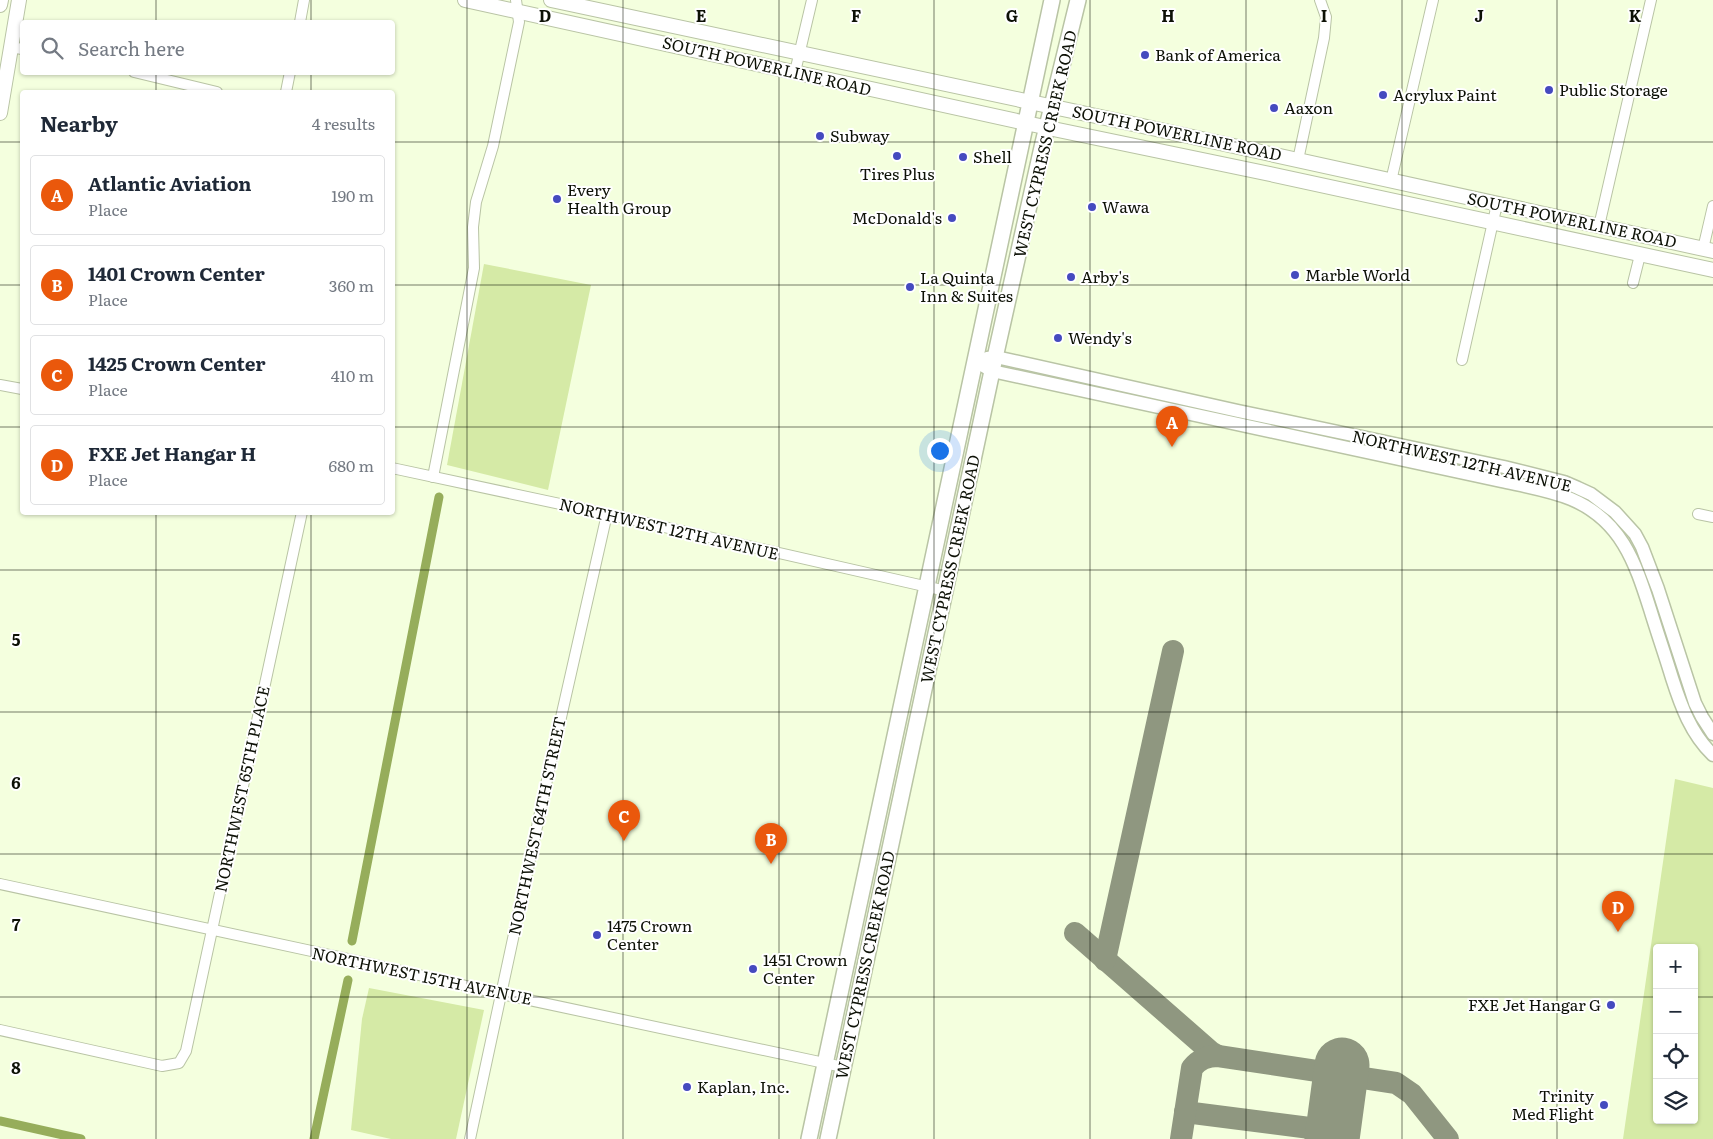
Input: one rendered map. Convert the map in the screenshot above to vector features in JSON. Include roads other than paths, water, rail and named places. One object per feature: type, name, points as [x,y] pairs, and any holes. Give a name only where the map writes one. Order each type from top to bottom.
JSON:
[{"type":"main road","points":[[0,5],[1,0]]},
{"type":"main road","points":[[0,113],[17,48],[19,0]]},
{"type":"main road","name":"SOUTH POWERLINE ROAD","points":[[466,0],[516,6],[795,72],[1048,128],[1713,270]]},
{"type":"main road","name":"SOUTH POWERLINE ROAD","points":[[552,0],[800,54],[1030,101],[1708,250]]},
{"type":"main road","name":"WEST CYPRESS CREEK ROAD","points":[[809,1139],[1052,0]]},
{"type":"main road","name":"WEST CYPRESS CREEK ROAD","points":[[828,1139],[994,364],[1078,0]]},
{"type":"main road","points":[[1237,168],[1253,159],[1270,154]]},
{"type":"main road","points":[[1366,195],[1391,181],[1393,190],[1405,204]]},
{"type":"main road","points":[[1685,264],[1708,250]]},
{"type":"main road","points":[[862,888],[865,907],[875,921]]},
{"type":"street","points":[[300,20],[304,0]]},
{"type":"street","points":[[795,72],[812,0]]},
{"type":"street","points":[[1298,160],[1324,38],[1326,17],[1320,0]]},
{"type":"street","points":[[1391,181],[1433,0]]},
{"type":"street","points":[[1599,226],[1651,0]]},
{"type":"street","points":[[433,477],[474,268],[473,227],[476,202],[493,146],[519,22],[516,6]]},
{"type":"street","points":[[146,75],[209,90]]},
{"type":"street","points":[[286,90],[289,75]]},
{"type":"street","points":[[1462,360],[1497,204]]},
{"type":"street","points":[[1708,250],[1713,206]]},
{"type":"street","points":[[1633,283],[1640,255]]},
{"type":"street","points":[[975,361],[994,364]]},
{"type":"street","name":"NORTHWEST 12TH AVENUE","points":[[994,364],[1194,401],[1504,467],[1564,482],[1591,494],[1615,512],[1635,534],[1642,547],[1658,589],[1695,703],[1713,734]]},
{"type":"street","name":"NORTHWEST 12TH AVENUE","points":[[994,364],[1191,414],[1501,481],[1572,499],[1596,514],[1610,527],[1623,543],[1636,566],[1677,694],[1698,738],[1713,755]]},
{"type":"street","points":[[0,385],[20,389]]},
{"type":"street","points":[[1191,414],[1194,401]]},
{"type":"street","points":[[1501,481],[1504,467]]},
{"type":"street","name":"NORTHWEST 12TH AVENUE","points":[[395,469],[607,514],[946,591]]},
{"type":"street","name":"NORTHWEST 64TH STREET","points":[[470,1139],[500,994],[607,514]]},
{"type":"street","points":[[1698,514],[1713,517]]},
{"type":"street","name":"NORTHWEST 65TH PLACE","points":[[0,1030],[162,1066],[179,1063],[186,1051],[301,515]]},
{"type":"street","points":[[1663,649],[1676,646]]},
{"type":"street","name":"NORTHWEST 15TH AVENUE","points":[[0,884],[367,963],[500,994],[844,1067]]},
{"type":"waterway","points":[[352,941],[439,497]]},
{"type":"waterway","points":[[314,1139],[348,980]]},
{"type":"waterway","points":[[0,1121],[81,1139]]},
{"type":"place","name":"Bank of America","points":[[1145,55]]},
{"type":"place","name":"Public Storage","points":[[1549,90]]},
{"type":"place","name":"Acrylux Paint","points":[[1383,95]]},
{"type":"place","name":"Aaxon","points":[[1274,108]]},
{"type":"place","name":"Subway","points":[[820,136]]},
{"type":"place","name":"Tires Plus","points":[[897,156]]},
{"type":"place","name":"Shell","points":[[963,157]]},
{"type":"place","name":"Every Health Group","points":[[557,199]]},
{"type":"place","name":"Wawa","points":[[1092,207]]},
{"type":"place","name":"McDonald's","points":[[952,218]]},
{"type":"place","name":"Marble World","points":[[1295,275]]},
{"type":"place","name":"Arby's","points":[[1071,277]]},
{"type":"place","name":"La Quinta Inn & Suites","points":[[910,287]]},
{"type":"place","name":"Wendy's","points":[[1058,338]]},
{"type":"place","name":"Atlantic Aviation","points":[[1172,447]]},
{"type":"place","name":"1425 Crown Center","points":[[624,841]]},
{"type":"place","name":"1401 Crown Center","points":[[771,864]]},
{"type":"place","name":"FXE Jet Hangar H","points":[[1618,932]]},
{"type":"place","name":"1475 Crown Center","points":[[597,935]]},
{"type":"place","name":"1451 Crown Center","points":[[753,969]]},
{"type":"place","name":"FXE Jet Hangar G","points":[[1611,1005]]},
{"type":"place","name":"Kaplan, Inc.","points":[[687,1087]]},
{"type":"place","name":"Trinity Med Flight","points":[[1604,1105]]}]
